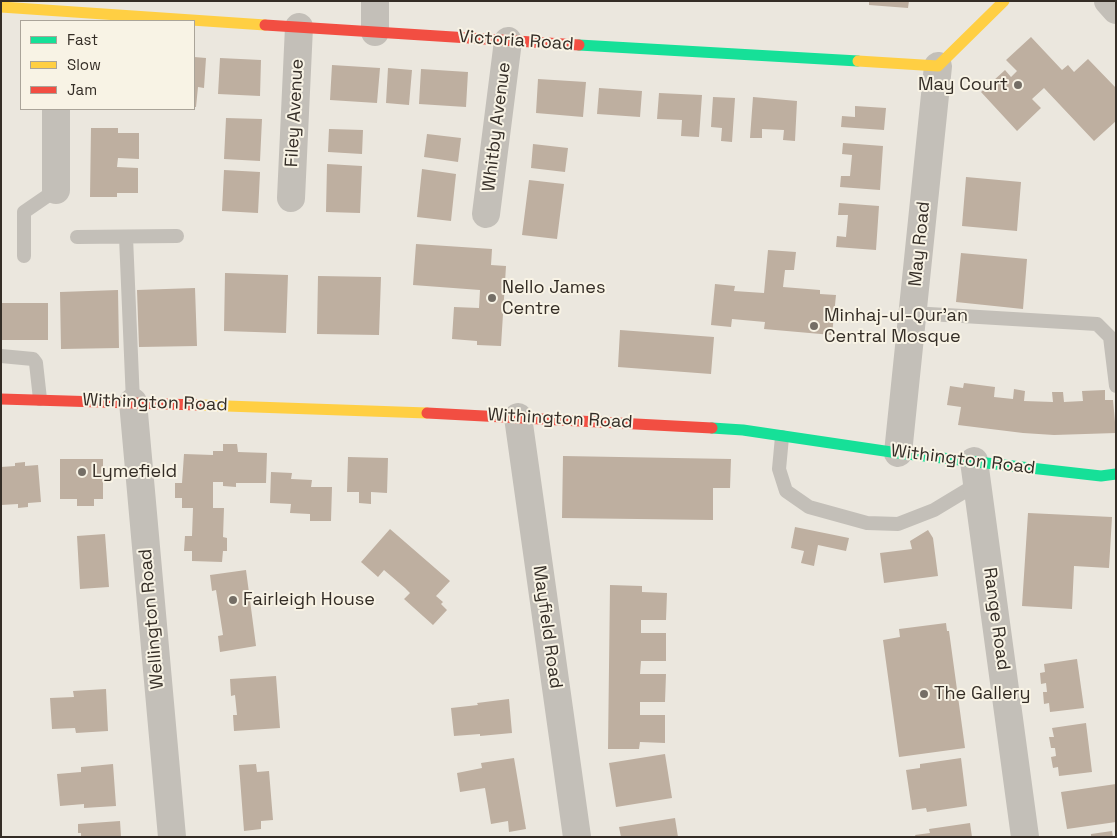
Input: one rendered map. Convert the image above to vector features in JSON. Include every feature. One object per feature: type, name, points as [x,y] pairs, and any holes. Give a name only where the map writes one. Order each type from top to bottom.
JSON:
[{"type":"street","points":[[375,1],[375,32]]},
{"type":"street","points":[[938,66],[1004,1]]},
{"type":"street","points":[[1108,1],[1116,10]]},
{"type":"street","name":"Victoria Road","points":[[1,7],[56,16],[124,8],[299,27],[938,66]]},
{"type":"street","name":"Filey Avenue","points":[[291,198],[299,27]]},
{"type":"street","name":"Whitby Avenue","points":[[486,214],[508,41]]},
{"type":"street","name":"May Road","points":[[898,452],[938,66]]},
{"type":"street","points":[[56,110],[56,190]]},
{"type":"street","name":"Withington Road","points":[[1,399],[133,402],[518,417],[743,430],[898,452],[975,473],[1101,476],[1116,474]]},
{"type":"street","name":"Wellington Road","points":[[133,402],[172,837]]},
{"type":"street","name":"Mayfield Road","points":[[518,417],[577,837]]},
{"type":"street","name":"Range Road","points":[[975,473],[1025,837]]},
{"type":"lane","points":[[24,256],[24,212],[56,190]]},
{"type":"lane","points":[[77,237],[177,236]]},
{"type":"lane","points":[[126,237],[133,402]]},
{"type":"lane","points":[[912,313],[1097,324],[1113,337],[1116,386]]},
{"type":"lane","points":[[1,356],[34,359],[40,400]]},
{"type":"lane","points":[[782,437],[779,469],[786,491],[809,507],[867,523],[898,524],[934,510],[975,473]]},
{"type":"building","points":[[869,1],[909,1],[908,8],[869,5]]},
{"type":"building","points":[[1031,37],[1062,70],[1068,65],[1074,72],[1088,59],[1116,88],[1116,121],[1094,141],[1044,88],[1032,99],[1041,108],[1017,131],[981,92],[1005,70],[1011,77],[1017,71],[1006,60]]},
{"type":"building","points":[[195,57],[206,58],[204,88],[198,87],[196,107]]},
{"type":"building","points":[[220,58],[261,60],[260,96],[218,94]]},
{"type":"building","points":[[332,65],[380,68],[377,103],[330,100]]},
{"type":"building","points":[[388,68],[412,70],[409,105],[386,103]]},
{"type":"building","points":[[421,69],[468,72],[466,107],[419,104]]},
{"type":"building","points":[[538,79],[586,82],[583,117],[536,113]]},
{"type":"building","points":[[599,88],[642,91],[640,117],[597,114]]},
{"type":"building","points":[[659,93],[702,95],[699,137],[681,136],[682,120],[657,119]]},
{"type":"building","points":[[713,97],[735,98],[732,142],[721,141],[722,128],[711,127]]},
{"type":"building","points":[[753,97],[797,101],[795,141],[783,140],[784,130],[762,129],[762,138],[750,138]]},
{"type":"building","points":[[855,106],[886,108],[884,130],[841,127],[842,116],[855,117]]},
{"type":"building","points":[[226,118],[262,119],[260,161],[224,159]]},
{"type":"building","points":[[91,128],[118,128],[118,133],[139,133],[139,159],[118,158],[117,167],[138,168],[138,193],[117,193],[117,197],[90,197]]},
{"type":"building","points":[[329,129],[363,130],[362,154],[328,152]]},
{"type":"building","points":[[427,134],[461,138],[458,162],[424,157]]},
{"type":"building","points":[[843,143],[883,146],[880,190],[840,187],[841,176],[850,176],[852,155],[842,154]]},
{"type":"building","points":[[533,144],[568,148],[565,172],[531,168]]},
{"type":"building","points":[[327,164],[362,166],[360,213],[326,212]]},
{"type":"building","points":[[422,169],[456,174],[451,221],[417,217]]},
{"type":"building","points":[[224,170],[260,172],[258,213],[222,211]]},
{"type":"building","points":[[966,177],[1021,182],[1017,231],[962,226]]},
{"type":"building","points":[[529,180],[564,184],[557,239],[522,235]]},
{"type":"building","points":[[839,203],[879,206],[876,250],[836,247],[837,236],[846,237],[848,215],[838,215]]},
{"type":"building","name":"Nello James Centre","points":[[416,244],[492,249],[491,265],[506,266],[501,346],[477,345],[477,341],[452,339],[454,307],[479,308],[480,290],[413,285]]},
{"type":"building","points":[[768,250],[796,252],[794,270],[785,270],[783,287],[820,290],[820,294],[836,295],[832,335],[764,329],[765,322],[732,319],[731,327],[711,325],[715,284],[735,286],[734,291],[764,293]]},
{"type":"building","points":[[961,253],[1027,259],[1023,309],[956,302]]},
{"type":"building","points":[[225,273],[288,275],[286,333],[224,331]]},
{"type":"building","points":[[318,276],[381,277],[379,335],[317,334]]},
{"type":"building","points":[[195,288],[197,346],[139,347],[137,290]]},
{"type":"building","points":[[118,290],[119,348],[61,349],[60,292]]},
{"type":"building","points":[[1,303],[48,303],[48,340],[1,340]]},
{"type":"building","points":[[620,330],[714,337],[711,374],[618,367]]},
{"type":"building","points":[[964,383],[995,387],[994,397],[1013,399],[1014,389],[1025,391],[1024,401],[1053,402],[1052,392],[1063,392],[1064,402],[1083,401],[1082,391],[1105,390],[1105,400],[1113,400],[1116,433],[1054,435],[958,425],[961,407],[947,405],[950,386],[963,388]]},
{"type":"building","points":[[223,444],[237,444],[238,452],[267,453],[266,483],[236,483],[236,487],[223,486],[223,482],[213,482],[213,508],[224,508],[223,537],[227,538],[227,551],[223,551],[222,562],[192,561],[192,551],[184,551],[185,536],[192,536],[193,508],[182,508],[182,498],[175,498],[175,483],[182,483],[184,454],[213,455],[213,451],[223,451]]},
{"type":"building","points":[[563,456],[731,459],[730,488],[713,488],[713,520],[562,518]]},
{"type":"building","points":[[348,457],[388,458],[387,493],[371,492],[371,504],[359,503],[359,492],[347,492]]},
{"type":"building","name":"Lymefield","points":[[60,459],[103,459],[103,499],[94,499],[94,506],[77,506],[77,499],[60,499]]},
{"type":"building","points":[[25,462],[25,466],[38,465],[41,502],[28,503],[28,507],[18,508],[18,504],[1,505],[1,467],[15,466],[15,463]]},
{"type":"building","points":[[271,472],[292,473],[291,479],[312,480],[311,487],[332,487],[331,521],[310,521],[310,514],[290,513],[291,504],[270,503]]},
{"type":"building","points":[[1028,513],[1112,517],[1109,568],[1074,566],[1072,609],[1022,606]]},
{"type":"building","points":[[795,527],[849,538],[846,551],[818,545],[814,566],[801,563],[804,551],[791,548]]},
{"type":"building","points":[[390,529],[450,581],[436,596],[443,602],[441,604],[447,610],[433,625],[404,599],[410,593],[405,588],[384,570],[378,577],[361,562]]},
{"type":"building","points":[[928,530],[933,538],[938,576],[884,583],[880,553],[912,549],[910,541]]},
{"type":"building","points":[[105,534],[109,587],[80,589],[77,536]]},
{"type":"building","points":[[246,570],[256,646],[220,652],[218,636],[223,635],[216,590],[212,591],[210,575]]},
{"type":"building","points":[[610,585],[642,586],[642,592],[667,593],[666,620],[641,620],[641,633],[666,633],[666,661],[641,661],[640,674],[666,674],[665,702],[640,702],[640,715],[665,715],[665,743],[640,742],[639,749],[608,749]]},
{"type":"building","name":"The Gallery","points":[[946,623],[947,631],[949,631],[965,748],[899,757],[883,640],[900,637],[899,629]]},
{"type":"building","points":[[1077,659],[1084,708],[1050,712],[1049,703],[1044,704],[1043,692],[1047,692],[1046,683],[1041,684],[1040,673],[1045,672],[1044,664]]},
{"type":"building","points":[[276,676],[280,728],[234,731],[233,715],[237,715],[235,695],[231,696],[230,679]]},
{"type":"building","points":[[106,689],[108,731],[76,733],[75,728],[52,729],[50,698],[74,697],[73,691]]},
{"type":"building","points":[[509,699],[512,733],[454,736],[451,708]]},
{"type":"building","points":[[1086,723],[1092,772],[1059,776],[1058,767],[1053,768],[1051,757],[1056,756],[1055,748],[1051,748],[1049,737],[1054,737],[1052,728]]},
{"type":"building","points":[[665,754],[672,798],[616,807],[609,763]]},
{"type":"building","points":[[514,758],[526,829],[509,832],[508,821],[491,824],[485,788],[460,792],[457,773],[482,768],[481,763]]},
{"type":"building","points":[[961,758],[967,806],[927,812],[926,808],[912,810],[906,770],[920,768],[920,764]]},
{"type":"building","points":[[113,764],[116,806],[84,808],[84,804],[60,806],[57,774],[81,772],[81,767]]},
{"type":"building","points":[[256,764],[257,772],[269,771],[273,820],[261,821],[261,829],[244,831],[239,765]]},
{"type":"building","points":[[1116,784],[1116,822],[1067,829],[1061,792]]},
{"type":"building","points":[[675,818],[678,837],[621,837],[619,827]]},
{"type":"building","points":[[120,821],[121,837],[81,837],[81,833],[78,833],[78,824]]},
{"type":"building","points":[[970,823],[972,837],[916,837],[915,835],[930,833],[929,829]]},
{"type":"building","points":[[1112,831],[1113,837],[1091,837],[1091,834]]},
{"type":"traffic: fast","points":[[579,45],[858,61]]},
{"type":"traffic: fast","points":[[712,428],[743,430],[898,453],[1101,476],[1116,474]]},
{"type":"traffic: slow","points":[[858,61],[938,66],[1004,1]]},
{"type":"traffic: slow","points":[[1,7],[192,20]]},
{"type":"traffic: slow","points":[[195,20],[265,25]]},
{"type":"traffic: slow","points":[[198,405],[427,413]]},
{"type":"traffic: jam","points":[[265,25],[579,45]]},
{"type":"traffic: jam","points":[[1,399],[198,405]]},
{"type":"traffic: jam","points":[[427,413],[712,428]]},
{"type":"place","name":"May Court","points":[[1018,85]]},
{"type":"place","name":"Nello James Centre","points":[[492,298]]},
{"type":"place","name":"Minhaj-ul-Qur'an Central Mosque","points":[[814,326]]},
{"type":"place","name":"Lymefield","points":[[82,472]]},
{"type":"place","name":"Fairleigh House","points":[[233,600]]},
{"type":"place","name":"The Gallery","points":[[924,694]]}]
